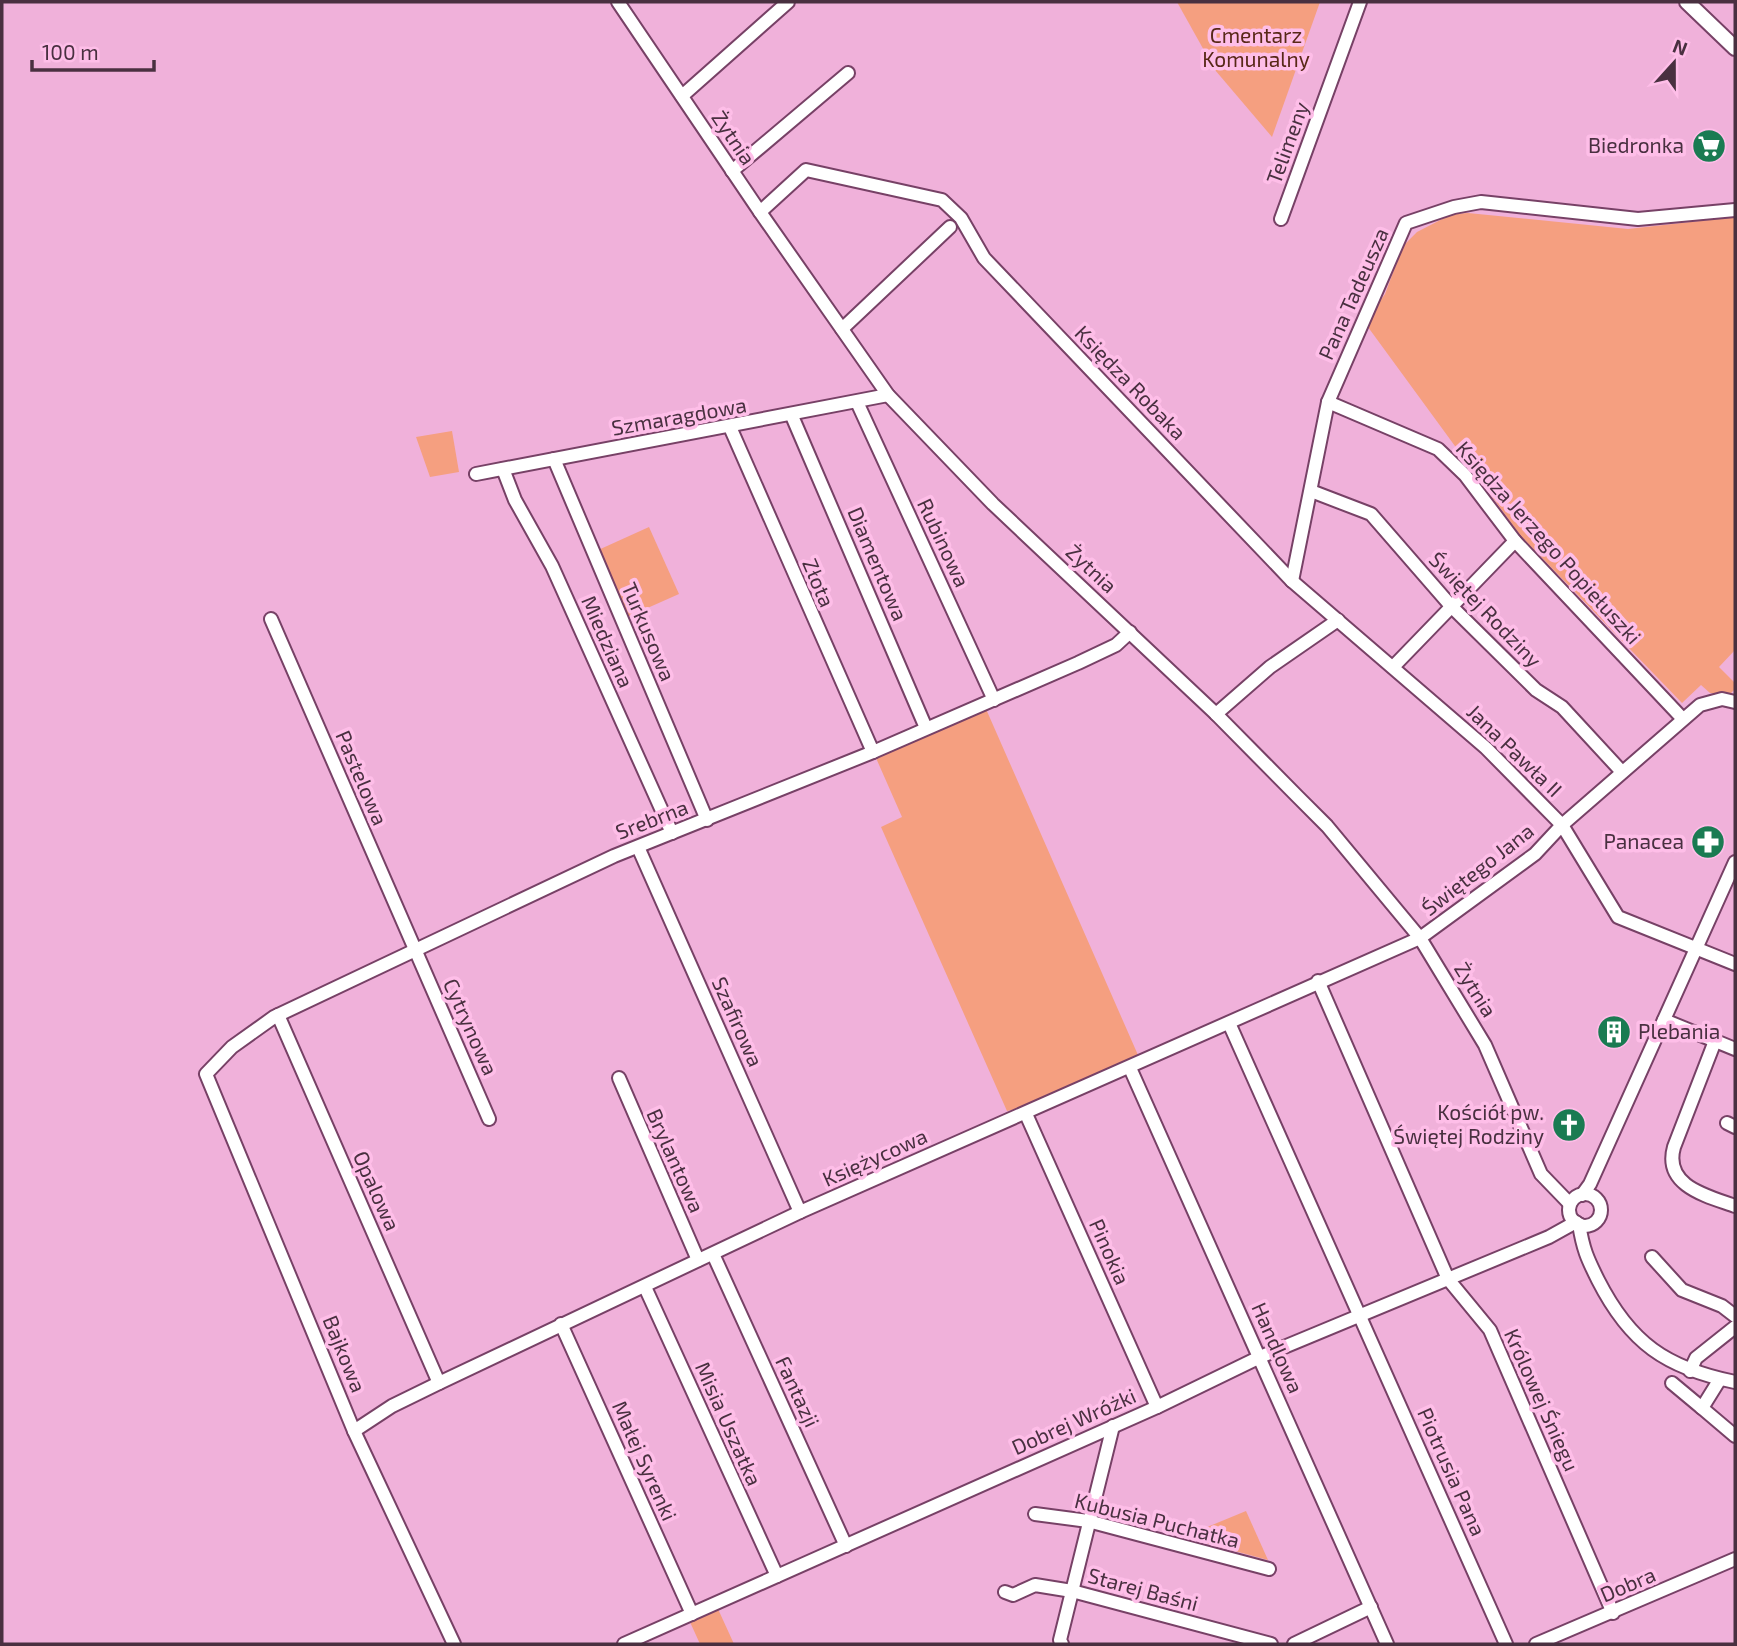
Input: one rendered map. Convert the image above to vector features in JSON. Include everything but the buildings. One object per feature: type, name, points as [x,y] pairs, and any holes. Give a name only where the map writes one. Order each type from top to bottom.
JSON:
[{"type":"main road","points":[[1687,2],[1735,48]]},
{"type":"street","points":[[682,96],[788,2]]},
{"type":"street","name":"Telimeny","points":[[1281,219],[1360,2]]},
{"type":"street","name":"Żytnia","points":[[624,4],[732,172],[888,395],[993,504],[1216,714],[1326,826],[1420,938],[1485,1045],[1535,1159],[1578,1212],[1597,1200]]},
{"type":"street","points":[[732,172],[848,72]]},
{"type":"street","name":"Księdza Robaka","points":[[760,212],[806,170],[942,200],[961,218],[984,258],[1292,582]]},
{"type":"street","name":"Pana Tadeusza","points":[[1292,582],[1328,402],[1406,223],[1454,207],[1481,202],[1638,219],[1735,209]]},
{"type":"street","points":[[842,329],[950,227]]},
{"type":"street","name":"Szmaragdowa","points":[[476,474],[792,416],[888,395]]},
{"type":"street","name":"Rubinowa","points":[[857,402],[994,699]]},
{"type":"street","name":"Księdza Jerzego Popiełuszki","points":[[1328,402],[1438,449],[1465,475],[1515,541],[1682,718]]},
{"type":"street","name":"Diamentowa","points":[[792,416],[926,728]]},
{"type":"street","name":"Złota","points":[[730,427],[873,752]]},
{"type":"street","name":"Turkusowa","points":[[554,459],[707,820]]},
{"type":"street","name":"Miedziana","points":[[503,469],[515,500],[552,566],[672,833]]},
{"type":"street","name":"Świętej Rodziny","points":[[1311,491],[1371,514],[1451,606],[1536,690],[1562,707],[1622,772]]},
{"type":"street","points":[[1394,667],[1515,541]]},
{"type":"street","name":"Jana Pawła II","points":[[1292,582],[1486,748],[1562,825],[1618,917],[1735,964]]},
{"type":"street","name":"Pastelowa","points":[[271,619],[415,952]]},
{"type":"street","points":[[1216,714],[1270,667],[1338,620]]},
{"type":"street","name":"Srebrna","points":[[205,1074],[232,1046],[278,1015],[638,847],[873,752],[1116,645],[1130,632]]},
{"type":"street","name":"Świętego Jana","points":[[1420,938],[1535,854],[1562,825],[1682,718],[1706,701],[1722,699],[1735,702]]},
{"type":"street","name":"Szafirowa","points":[[638,847],[800,1212]]},
{"type":"street","points":[[1735,862],[1578,1212],[1583,1252],[1612,1308],[1635,1335],[1667,1360],[1690,1371],[1735,1382]]},
{"type":"street","name":"Księżycowa","points":[[354,1431],[392,1406],[800,1212],[1420,938]]},
{"type":"street","name":"Cytrynowa","points":[[415,952],[489,1119]]},
{"type":"street","name":"Królowej Śniegu","points":[[1318,981],[1448,1279],[1490,1330],[1613,1613]]},
{"type":"street","name":"Opalowa","points":[[278,1015],[439,1383]]},
{"type":"street","points":[[1648,1018],[1735,1049]]},
{"type":"street","name":"Piotrusia Pana","points":[[1229,1023],[1506,1644]]},
{"type":"street","points":[[1715,1041],[1674,1146],[1672,1163],[1676,1175],[1687,1186],[1735,1206]]},
{"type":"street","name":"Handlowa","points":[[1130,1068],[1387,1644]]},
{"type":"street","name":"Bajkowa","points":[[205,1074],[354,1431],[454,1644]]},
{"type":"street","name":"Brylantowa","points":[[619,1078],[698,1260]]},
{"type":"street","name":"Pinokia","points":[[1026,1114],[1157,1406]]},
{"type":"street","points":[[1578,1212],[1600,1214],[1597,1186],[1607,1145]]},
{"type":"street","name":"Dobrej Wróżki","points":[[624,1644],[1113,1426],[1260,1357],[1541,1239],[1578,1212]]},
{"type":"street","name":"Fantazji","points":[[713,1254],[846,1546]]},
{"type":"street","points":[[1652,1256],[1682,1290],[1722,1306],[1735,1316]]},
{"type":"street","name":"Misia Uszatka","points":[[645,1287],[777,1576]]},
{"type":"street","name":"Małej Syrenki","points":[[561,1324],[692,1614]]},
{"type":"street","points":[[1690,1371],[1696,1358],[1735,1327]]},
{"type":"street","points":[[1702,1408],[1720,1379]]},
{"type":"street","points":[[1672,1383],[1735,1436]]},
{"type":"street","points":[[1057,1643],[1113,1426]]},
{"type":"street","name":"Kubusia Puchatka","points":[[1035,1514],[1088,1521],[1269,1569]]},
{"type":"street","name":"Dobra","points":[[1536,1644],[1735,1559]]},
{"type":"street","name":"Starej Baśni","points":[[1005,1592],[1013,1595],[1035,1585],[1072,1591],[1271,1644]]},
{"type":"street","points":[[1294,1644],[1371,1607]]},
{"type":"street","points":[[1218,1644],[1222,1631]]},
{"type":"green space","name":"Cmentarz Komunalny","points":[[1177,2],[1320,2],[1272,137],[1215,70]]},
{"type":"green space","points":[[1468,213],[1628,229],[1735,217],[1735,650],[1719,667],[1735,683],[1735,689],[1728,696],[1710,693],[1701,685],[1682,703],[1520,535],[1365,323],[1385,294],[1403,246],[1417,232],[1452,214]]},
{"type":"green space","points":[[452,431],[459,472],[430,477],[416,437]]},
{"type":"green space","points":[[649,527],[679,594],[625,618],[596,551]]},
{"type":"green space","points":[[986,709],[1138,1055],[1030,1106],[1007,1111],[881,827],[902,817],[876,758]]},
{"type":"green space","points":[[1246,1511],[1268,1560],[1183,1537]]},
{"type":"green space","points":[[718,1609],[734,1644],[700,1644],[690,1622]]},
{"type":"place","name":"Biedronka","points":[[1709,146]]},
{"type":"place","name":"Panacea","points":[[1708,842]]},
{"type":"place","name":"Plebania","points":[[1614,1032]]},
{"type":"place","name":"Kościół pw. Świętej Rodziny","points":[[1569,1125]]}]
